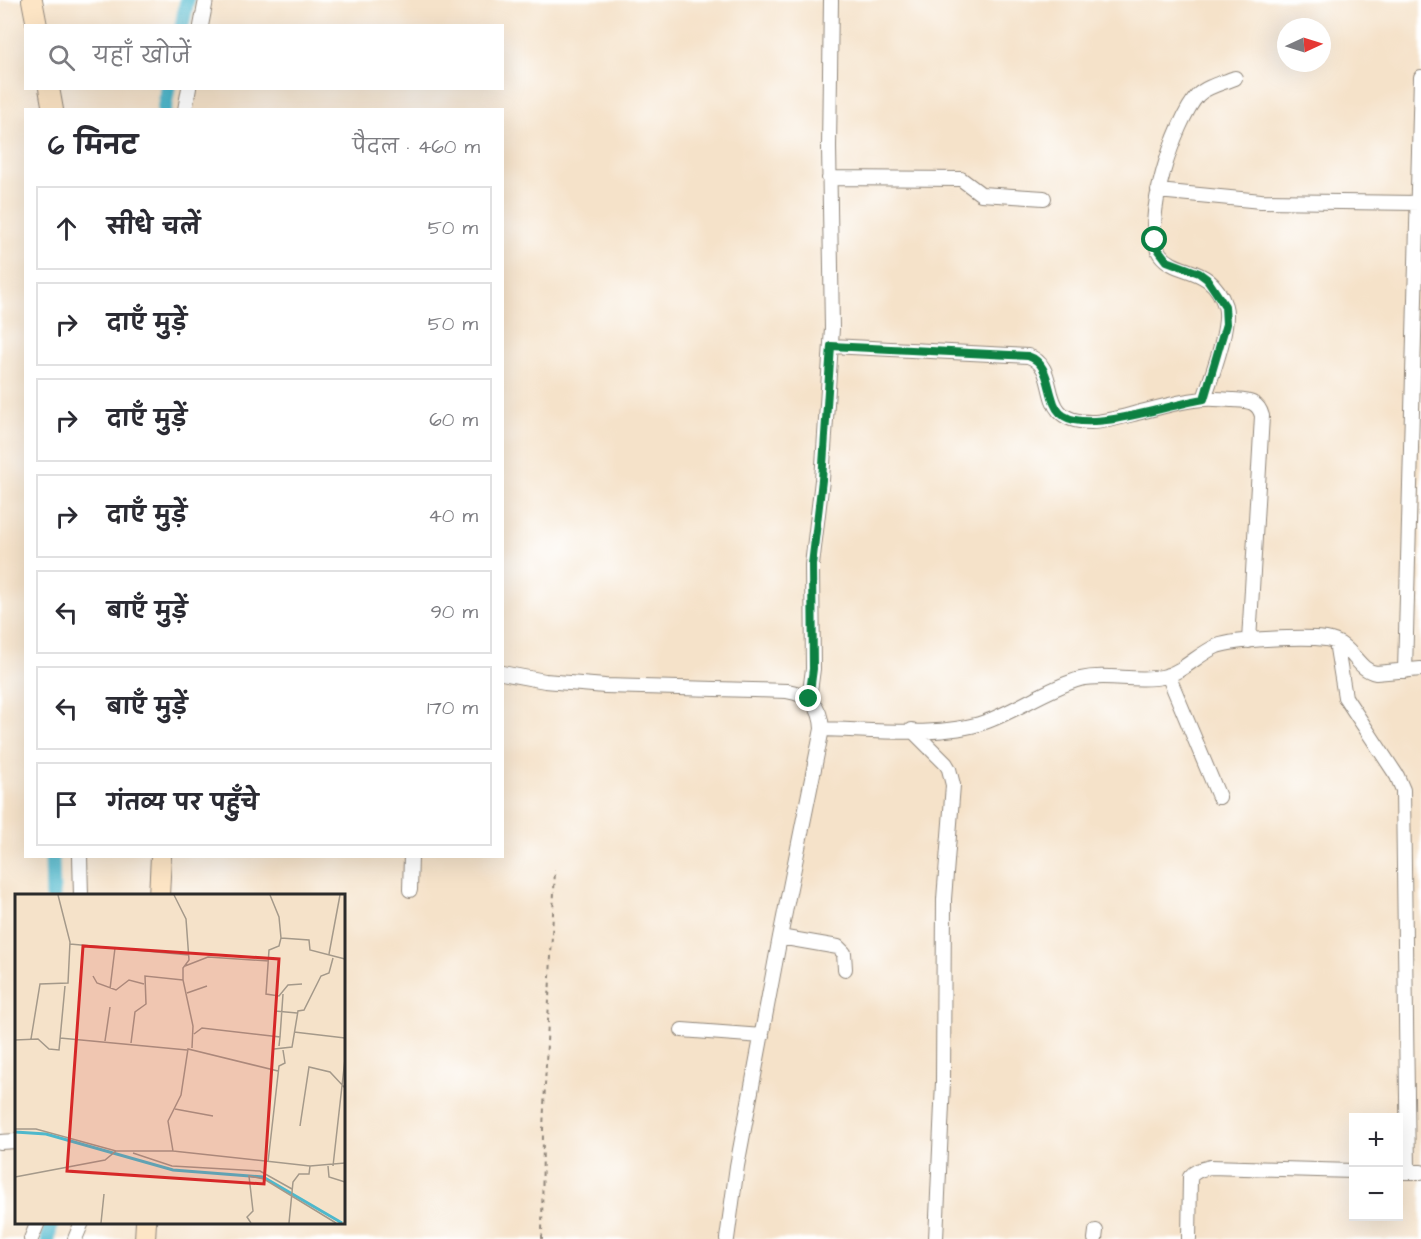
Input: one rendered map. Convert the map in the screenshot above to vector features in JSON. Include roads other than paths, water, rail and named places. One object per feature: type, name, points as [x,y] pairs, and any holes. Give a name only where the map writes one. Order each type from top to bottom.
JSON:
[{"type":"street","points":[[32,0],[37,24]]},
{"type":"street","points":[[201,24],[206,0]]},
{"type":"street","points":[[809,699],[813,669],[812,565],[822,480],[831,346],[829,178],[831,0]]},
{"type":"street","points":[[1406,671],[1421,77]]},
{"type":"street","points":[[1204,399],[1226,324],[1225,306],[1207,279],[1199,273],[1167,261],[1158,249],[1154,229],[1158,191],[1171,149],[1194,101],[1207,89],[1235,78]]},
{"type":"street","points":[[49,90],[54,108]]},
{"type":"street","points":[[185,108],[189,90]]},
{"type":"street","points":[[829,178],[961,179],[981,194],[1044,198]]},
{"type":"street","points":[[1158,191],[1261,201],[1419,203]]},
{"type":"street","points":[[831,346],[1028,356],[1038,361],[1043,368],[1056,408],[1062,415],[1081,422],[1102,422],[1204,399],[1248,401],[1256,404],[1262,416],[1249,641]]},
{"type":"street","points":[[822,729],[912,730],[965,727],[984,722],[1081,679],[1149,678],[1168,675],[1217,646],[1249,641],[1318,639],[1336,642],[1352,652],[1369,672],[1421,669]]},
{"type":"street","points":[[1336,642],[1345,697],[1397,776],[1403,790],[1409,1172]]},
{"type":"street","points":[[504,673],[545,681],[605,686],[787,691],[802,694],[820,713],[822,729],[737,1166],[727,1239]]},
{"type":"street","points":[[1168,675],[1219,797]]},
{"type":"street","points":[[912,730],[946,764],[953,785],[944,899],[943,1082],[936,1239]]},
{"type":"street","points":[[80,858],[81,894]]},
{"type":"street","points":[[159,894],[161,858]]},
{"type":"street","points":[[410,890],[411,858]]},
{"type":"street","points":[[780,937],[838,946],[844,953],[845,969]]},
{"type":"street","points":[[682,1030],[762,1036]]},
{"type":"street","points":[[0,1142],[15,1141]]},
{"type":"street","points":[[1189,1239],[1190,1177],[1201,1169],[1210,1167],[1349,1171]]},
{"type":"street","points":[[32,1239],[37,1224]]},
{"type":"street","points":[[75,1239],[81,1224]]},
{"type":"waterway","points":[[182,24],[187,0]]},
{"type":"waterway","points":[[164,108],[168,90]]},
{"type":"waterway","points":[[52,858],[53,894]]},
{"type":"waterway","points":[[48,1239],[51,1224]]}]
